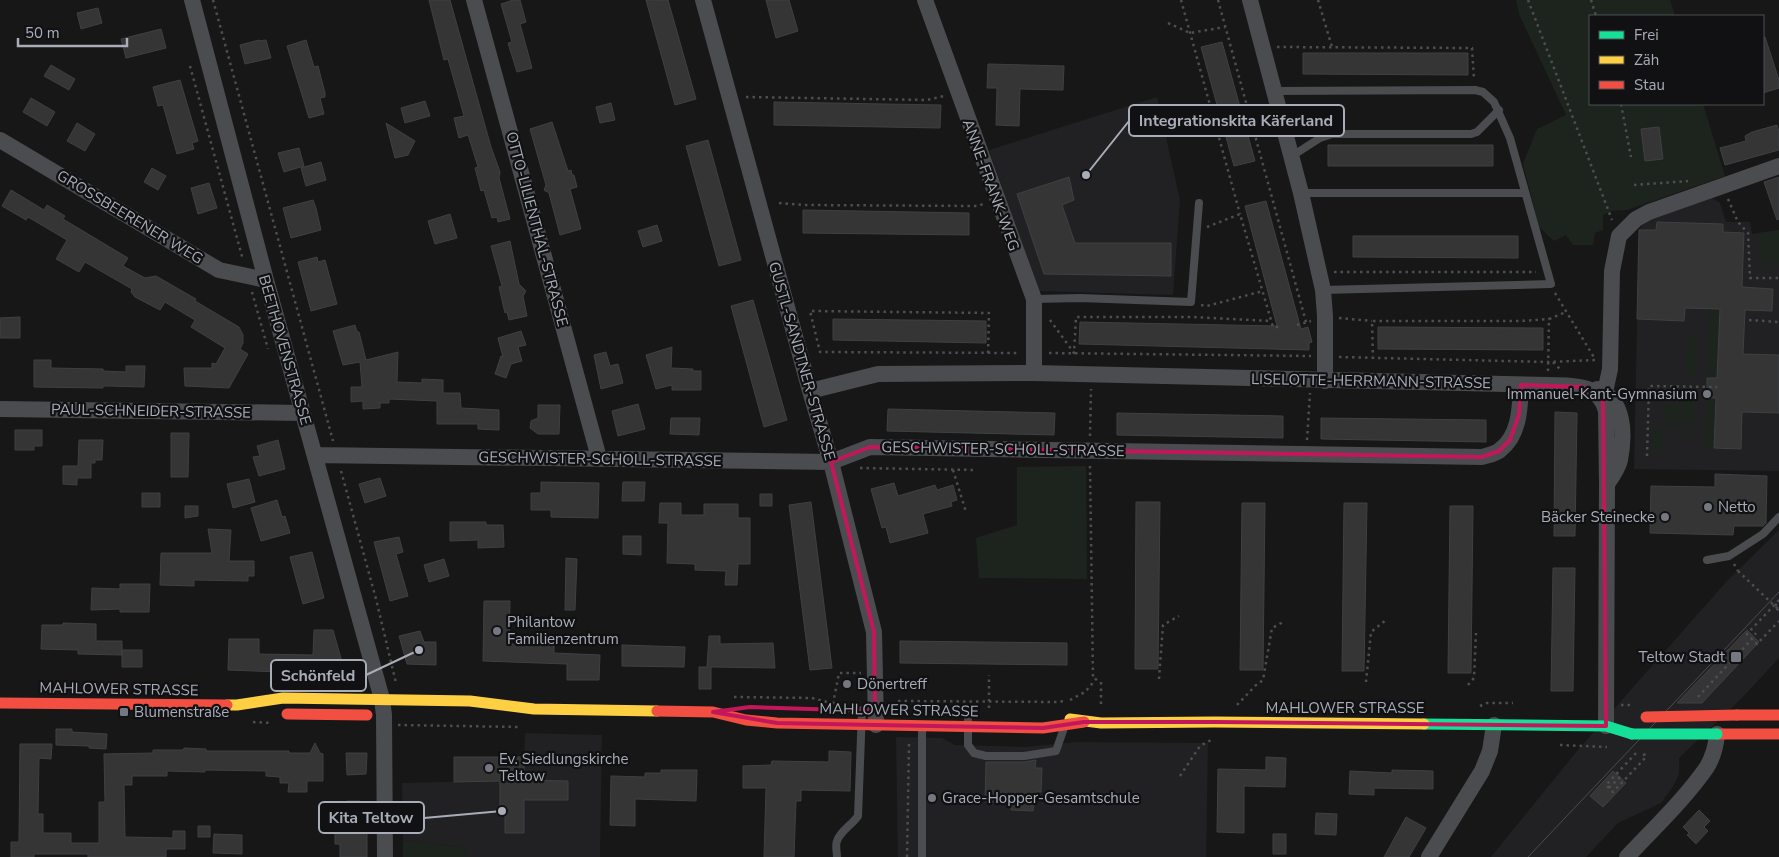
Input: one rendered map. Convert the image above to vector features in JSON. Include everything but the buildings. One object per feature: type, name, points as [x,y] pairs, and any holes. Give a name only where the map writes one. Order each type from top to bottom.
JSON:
[{"type":"main road","name":"MAHLOWER STRASSE","points":[[0,703],[237,706],[281,714],[386,710],[470,701],[534,709],[713,712],[741,708]]},
{"type":"main road","name":"MAHLOWER STRASSE","points":[[488,714],[534,709]]},
{"type":"main road","name":"MAHLOWER STRASSE","points":[[713,712],[746,720],[777,723],[869,715],[922,725],[1043,728],[1084,722],[1214,722],[1606,726],[1632,734],[1779,734]]},
{"type":"main road","name":"MAHLOWER STRASSE","points":[[1049,715],[1084,722]]},
{"type":"main road","name":"MAHLOWER STRASSE","points":[[1606,726],[1626,717],[1779,715]]},
{"type":"street","name":"BEETHOVENSTRASSE","points":[[192,0],[302,413],[386,710],[385,857]]},
{"type":"street","name":"OTTO-LILIENTHAL-STRASSE","points":[[474,0],[599,458]]},
{"type":"street","name":"GUSTL-SANDTNER-STRASSE","points":[[703,0],[831,462],[874,632],[876,673],[869,715]]},
{"type":"street","name":"ANNE-FRANK-WEG","points":[[925,0],[1034,299],[1034,373]]},
{"type":"street","points":[[1250,0],[1302,193],[1323,290],[1326,356],[1318,380]]},
{"type":"street","name":"GROSSBEERENER WEG","points":[[0,140],[219,270],[266,280]]},
{"type":"street","points":[[1607,484],[1620,461],[1622,425],[1615,402],[1605,392],[1610,369],[1612,271],[1619,236],[1636,219],[1649,212],[1779,166]]},
{"type":"street","name":"LISELOTTE-HERRMANN-STRASSE","points":[[810,390],[878,374],[1034,373],[1547,385],[1593,387],[1605,392]]},
{"type":"street","name":"GESCHWISTER-SCHOLL-STRASSE","points":[[315,455],[831,462],[870,447],[1482,457],[1499,451],[1510,440],[1519,414],[1521,385]]},
{"type":"street","points":[[1583,387],[1597,394],[1603,401],[1606,411],[1606,726]]},
{"type":"street","name":"PAUL-SCHNEIDER-STRASSE","points":[[0,409],[302,413]]},
{"type":"street","points":[[1429,857],[1482,771],[1490,751],[1494,725]]},
{"type":"street","points":[[1627,857],[1677,803],[1707,766],[1714,751],[1717,734]]},
{"type":"lane","points":[[1275,91],[1475,90],[1483,92],[1499,110],[1510,138],[1550,284],[1323,290]]},
{"type":"lane","points":[[1292,156],[1320,138],[1332,134],[1471,134],[1477,132],[1499,110]]},
{"type":"lane","points":[[1302,193],[1524,193]]},
{"type":"lane","points":[[1034,299],[1080,298],[1191,302],[1199,203]]},
{"type":"lane","points":[[1707,560],[1729,556],[1763,534],[1779,517]]},
{"type":"lane","points":[[968,712],[968,745],[974,753],[986,756],[1024,756],[1056,751],[1065,725]]},
{"type":"lane","points":[[837,857],[836,841],[853,824],[858,816],[869,715]]},
{"type":"lane","points":[[922,725],[922,857]]},
{"type":"path","points":[[213,0],[376,599],[398,692]]},
{"type":"path","points":[[1181,0],[1271,321],[1273,327],[1279,327]]},
{"type":"path","points":[[1218,0],[1306,322]]},
{"type":"path","points":[[1318,0],[1332,47]]},
{"type":"path","points":[[1528,0],[1606,207],[1619,236]]},
{"type":"path","points":[[1591,0],[1596,15]]},
{"type":"path","points":[[1168,23],[1190,33],[1225,27]]},
{"type":"path","points":[[1263,47],[1472,48],[1475,90]]},
{"type":"path","points":[[746,97],[927,100],[958,92]]},
{"type":"path","points":[[1621,105],[1631,157]]},
{"type":"path","points":[[1634,185],[1695,181]]},
{"type":"path","points":[[1723,186],[1738,222],[1748,233],[1750,278],[1779,278]]},
{"type":"path","points":[[779,203],[804,205],[978,206],[996,198]]},
{"type":"path","points":[[1198,230],[1240,214]]},
{"type":"path","points":[[1319,272],[1547,272]]},
{"type":"path","points":[[988,353],[989,313],[810,312],[820,352],[1326,356],[1373,359],[1548,362],[1596,360],[1550,284]]},
{"type":"path","points":[[1193,305],[1207,306],[1263,291]]},
{"type":"path","points":[[1034,299],[1074,353]]},
{"type":"path","points":[[1325,316],[1372,321],[1520,321],[1549,319],[1566,312]]},
{"type":"path","points":[[1074,353],[1076,317],[1192,317],[1271,321]]},
{"type":"path","points":[[1547,385],[1549,319]]},
{"type":"path","points":[[1749,320],[1779,322]]},
{"type":"path","points":[[1372,321],[1373,359]]},
{"type":"path","points":[[1092,375],[1090,450],[1093,678]]},
{"type":"path","points":[[1306,454],[1318,380]]},
{"type":"path","points":[[1647,456],[1649,386],[1717,387]]},
{"type":"path","points":[[852,468],[974,470]]},
{"type":"path","points":[[953,470],[966,512]]},
{"type":"path","points":[[1738,571],[1778,609]]},
{"type":"path","points":[[1779,600],[1747,634],[1757,644],[1779,621]]},
{"type":"path","points":[[1775,604],[1778,609]]},
{"type":"path","points":[[1159,679],[1163,625],[1179,616]]},
{"type":"path","points":[[1366,682],[1371,632],[1386,620]]},
{"type":"path","points":[[1214,722],[1232,710],[1263,680],[1272,628],[1285,621]]},
{"type":"path","points":[[1468,685],[1474,678],[1476,633]]},
{"type":"path","points":[[1698,697],[1756,633]]},
{"type":"path","points":[[833,704],[839,673],[876,673]]},
{"type":"path","points":[[989,675],[989,708]]},
{"type":"path","points":[[898,701],[1057,702],[1072,699],[1085,692],[1099,678],[1101,705]]},
{"type":"path","points":[[946,700],[946,708]]},
{"type":"path","points":[[1474,708],[1487,704],[1513,702]]},
{"type":"path","points":[[907,857],[909,738]]},
{"type":"path","points":[[1180,776],[1200,746],[1214,738]]},
{"type":"path","points":[[1644,755],[1638,750],[1606,785],[1613,792],[1646,757],[1644,755],[1650,748]]},
{"type":"path","points":[[1609,788],[1620,777]]},
{"type":"highlighted area","points":[[1521,385],[1583,387],[1603,401],[1606,726],[1084,722],[1043,728],[777,723],[713,712],[750,707],[875,711],[874,632],[831,462],[870,447],[1482,457],[1499,451],[1510,440],[1519,414]]},
{"type":"shaded area","points":[[1516,0],[1670,0],[1675,15],[1589,15],[1589,105],[1703,105],[1725,176],[1627,210],[1612,211],[1603,215],[1603,230],[1595,233],[1593,245],[1573,245],[1566,235],[1554,241],[1539,227],[1523,164],[1537,129],[1566,115],[1519,14]]},
{"type":"shaded area","points":[[1157,97],[1180,200],[1173,295],[1038,291],[989,150]]},
{"type":"shaded area","name":"Immanuel-Kant-Gymnasium","points":[[1712,198],[1720,203],[1726,222],[1750,222],[1752,234],[1779,230],[1779,471],[1634,469],[1639,230],[1644,222]]},
{"type":"shaded area","points":[[1779,230],[1779,265],[1763,267],[1759,233]]},
{"type":"shaded area","points":[[1710,309],[1720,309],[1717,378],[1707,378]]},
{"type":"shaded area","points":[[1687,336],[1697,336],[1696,375],[1685,375]]},
{"type":"shaded area","points":[[1707,398],[1716,398],[1714,452],[1705,447],[1705,434],[1662,433],[1662,451],[1652,451],[1652,433],[1655,429],[1705,430]]},
{"type":"shaded area","points":[[1684,400],[1694,400],[1694,425],[1684,425]]},
{"type":"shaded area","points":[[1665,403],[1683,403],[1683,425],[1664,424]]},
{"type":"shaded area","points":[[1086,466],[1087,579],[979,578],[976,538],[1017,525],[1017,467]]},
{"type":"shaded area","points":[[1779,530],[1779,658],[1741,699],[1679,758],[1679,774],[1674,785],[1661,803],[1618,823],[1586,857],[1491,857],[1577,751],[1635,685],[1727,581]]},
{"type":"shaded area","points":[[525,733],[602,735],[600,857],[468,857],[463,847],[403,840],[402,783],[523,780]]},
{"type":"shaded area","points":[[896,737],[942,738],[955,745],[1024,747],[1077,742],[1208,743],[1206,857],[898,857]]},
{"type":"shaded area","points":[[403,840],[463,847],[468,857],[403,857]]},
{"type":"tram line","points":[[1528,857],[1779,592]]},
{"type":"traffic: fast","points":[[1424,724],[1606,726],[1632,734]]},
{"type":"traffic: fast","points":[[1632,734],[1717,734]]},
{"type":"traffic: slow","points":[[227,705],[283,698],[470,701],[534,709],[657,711]]},
{"type":"traffic: slow","points":[[1070,719],[1101,723],[1424,724]]},
{"type":"traffic: jam","points":[[0,703],[227,705]]},
{"type":"traffic: jam","points":[[657,711],[713,712],[746,720],[777,723],[1043,728],[1084,722]]},
{"type":"traffic: jam","points":[[287,714],[367,715]]},
{"type":"traffic: jam","points":[[1737,715],[1779,715]]},
{"type":"traffic: jam","points":[[1646,717],[1737,715]]},
{"type":"traffic: jam","points":[[1717,734],[1779,734]]},
{"type":"place","name":"Integrationskita Käferland","points":[[1086,175]]},
{"type":"place","name":"Immanuel-Kant-Gymnasium","points":[[1707,394]]},
{"type":"place","name":"Netto","points":[[1708,507]]},
{"type":"place","name":"Bäcker Steinecke","points":[[1665,517]]},
{"type":"place","name":"Philantow Familienzentrum","points":[[497,631]]},
{"type":"place","name":"Schönfeld","points":[[419,650]]},
{"type":"place","name":"Teltow Stadt","points":[[1736,657]]},
{"type":"place","name":"Dönertreff","points":[[847,684]]},
{"type":"place","name":"Blumenstraße","points":[[124,712]]},
{"type":"place","name":"Ev. Siedlungskirche Teltow","points":[[489,768]]},
{"type":"place","name":"Grace-Hopper-Gesamtschule","points":[[932,798]]},
{"type":"place","name":"Kita Teltow","points":[[502,811]]}]
